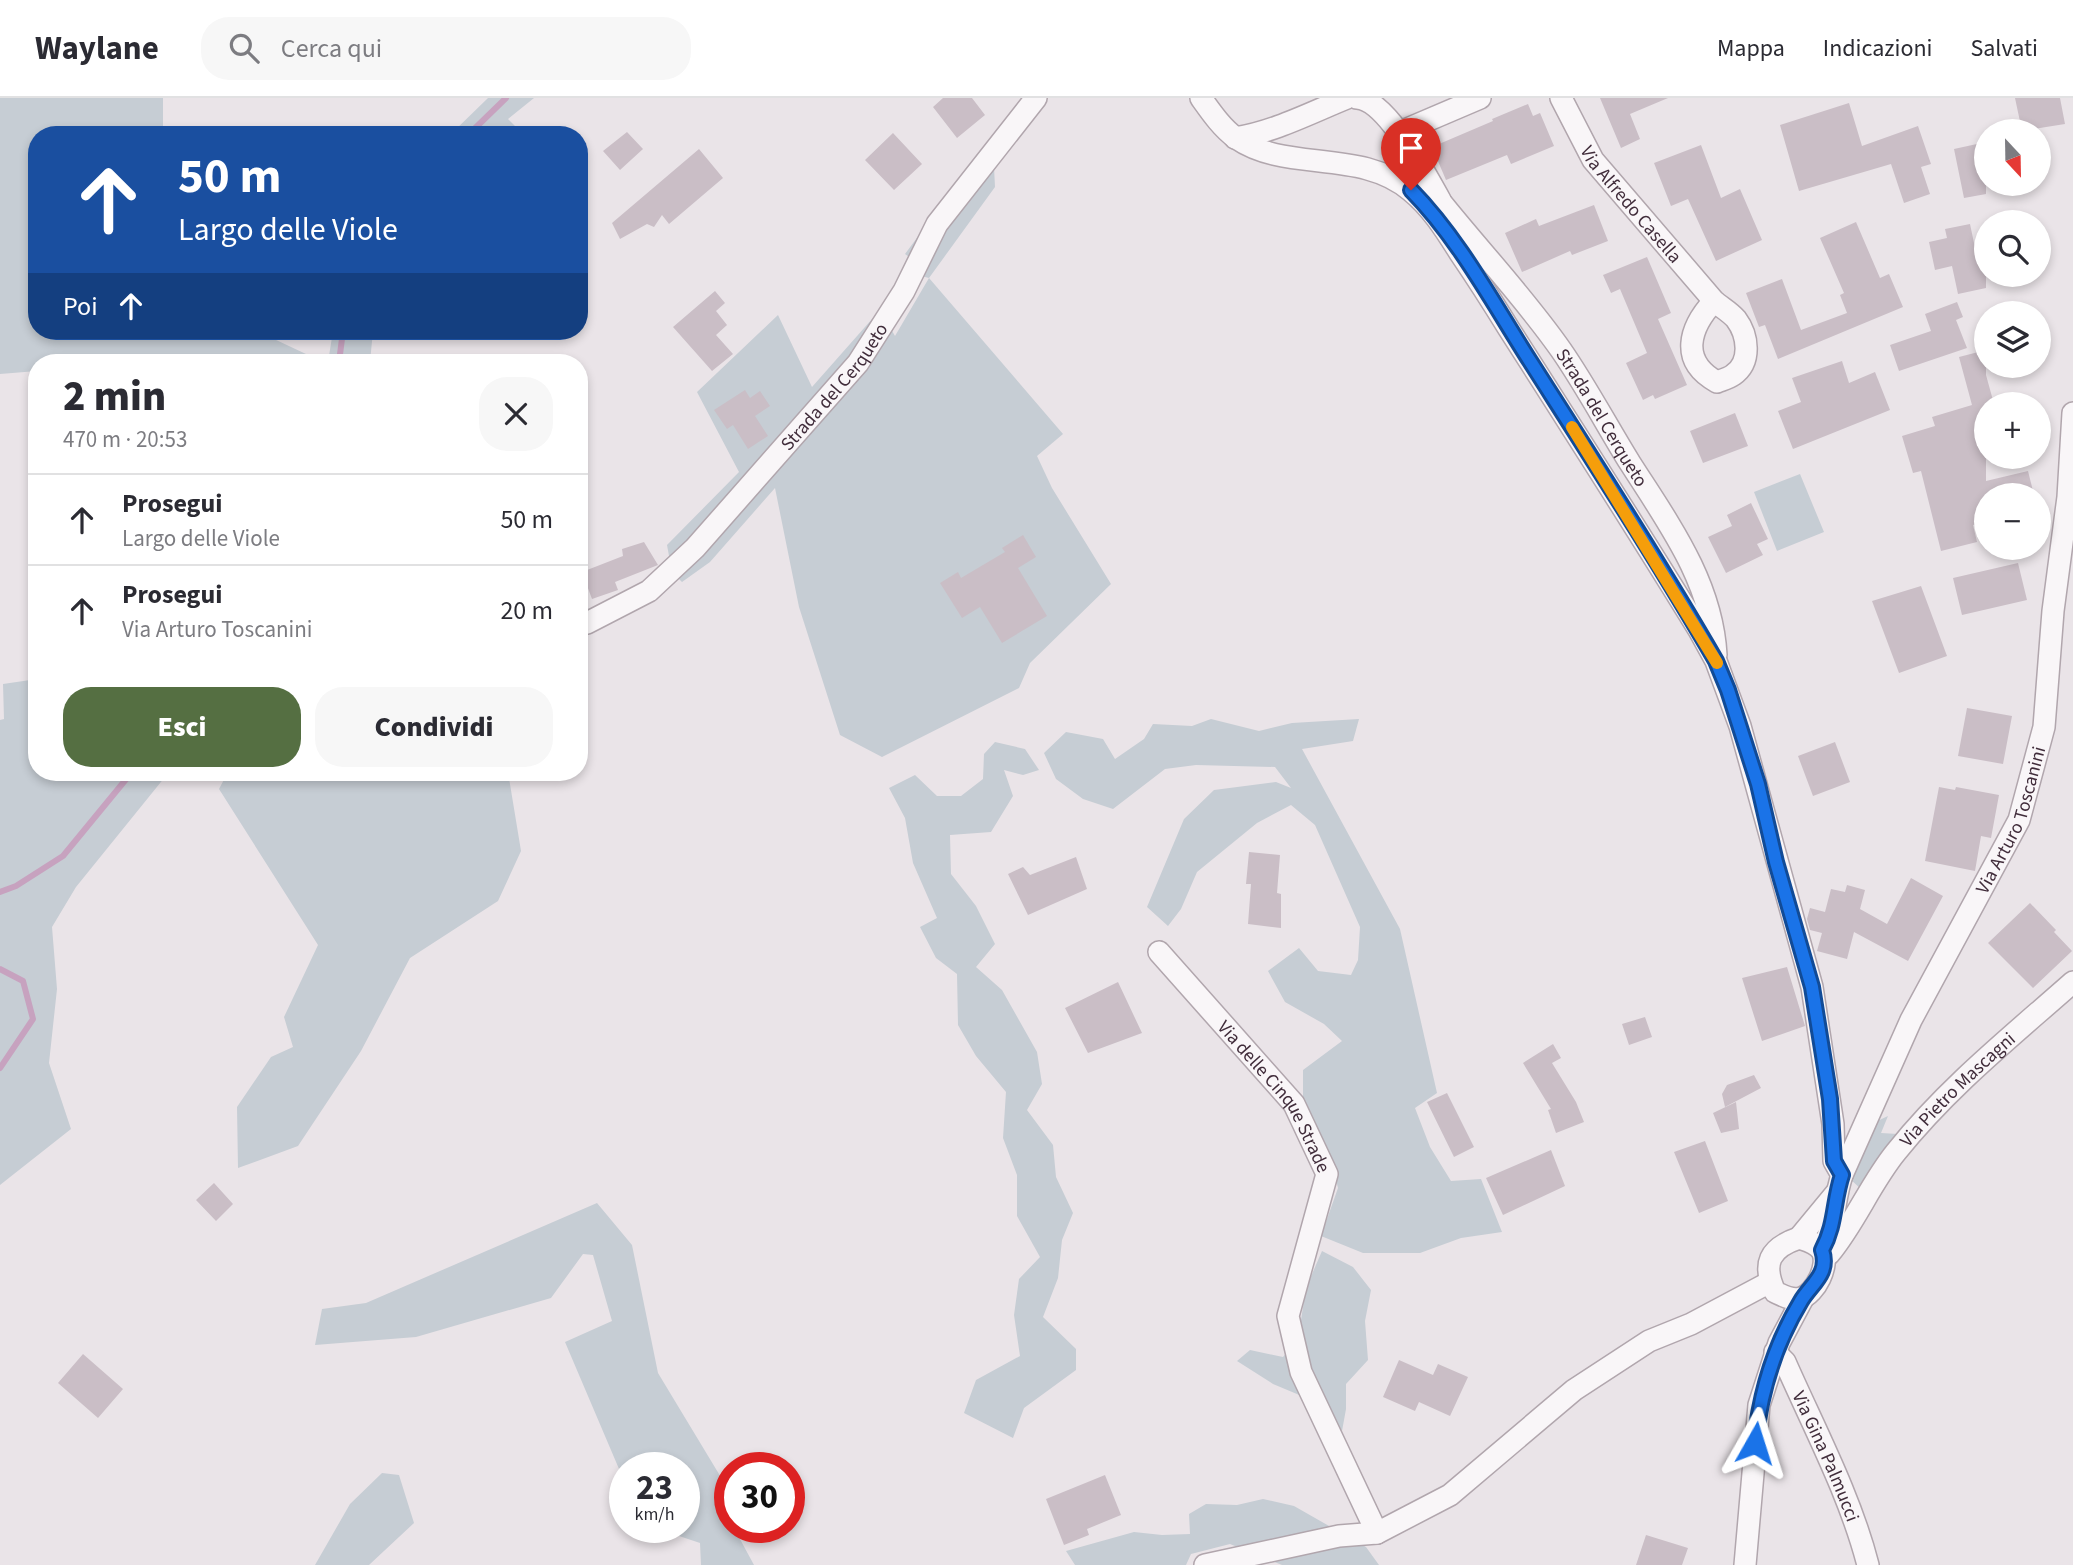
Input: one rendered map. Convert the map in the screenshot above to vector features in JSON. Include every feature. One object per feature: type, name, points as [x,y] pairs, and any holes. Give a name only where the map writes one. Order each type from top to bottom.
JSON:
[{"type":"street","name":"Strada del Cerqueto","points":[[588,622],[649,591],[686,557],[858,363],[904,291],[937,224],[1036,98]]},
{"type":"street","name":"Strada del Cerqueto","points":[[1201,98],[1235,138],[1254,147],[1275,153],[1360,166],[1388,174],[1411,190],[1437,219],[1490,299],[1716,661],[1758,784],[1776,862],[1812,987],[1830,1099],[1834,1161],[1839,1183]]},
{"type":"street","points":[[1235,138],[1275,128],[1347,98]]},
{"type":"street","name":"Strada del Cerqueto","points":[[1357,98],[1375,105],[1398,133],[1415,155],[1440,200],[1561,351],[1673,529],[1695,569],[1715,629],[1716,661]]},
{"type":"street","points":[[1398,133],[1480,98]]},
{"type":"street","name":"Via Alfredo Casella","points":[[1561,98],[1593,160],[1714,301]]},
{"type":"street","name":"Strada del Cerqueto","points":[[1411,190],[1427,193],[1440,200]]},
{"type":"street","name":"Via Arturo Toscanini","points":[[1804,1233],[1839,1183],[1911,1020],[2019,820],[2044,727],[2053,611],[2068,497],[2073,413]]},
{"type":"street","name":"Via delle Cinque Strade","points":[[1159,952],[1294,1104],[1327,1174],[1287,1316],[1301,1372],[1377,1533]]},
{"type":"street","name":"Via Pietro Mascagni","points":[[1823,1255],[1846,1234],[1858,1210],[1895,1153],[1965,1076],[2073,982]]},
{"type":"street","name":"Via Arturo Toscanini","points":[[1823,1255],[1834,1223],[1839,1183]]},
{"type":"street","name":"Via Pietro Mascagni","points":[[1804,1233],[1841,1221],[1858,1210]]},
{"type":"street","points":[[1745,1565],[1759,1405],[1777,1348],[1803,1298],[1816,1284],[1823,1271],[1823,1255],[1804,1233],[1773,1252],[1769,1261],[1777,1348]]},
{"type":"street","points":[[1210,1565],[1339,1536],[1377,1533],[1450,1495],[1574,1390],[1649,1341],[1773,1287]]},
{"type":"street","points":[[1773,1287],[1789,1299],[1803,1298]]},
{"type":"street","name":"Via Gina Palmucci","points":[[1777,1348],[1861,1538],[1868,1565]]},
{"type":"shaded area","points":[[0,98],[163,98],[163,126],[28,126],[28,340],[276,340],[306,354],[28,354],[28,372],[0,374]]},
{"type":"shaded area","points":[[488,98],[534,98],[508,119],[515,126],[459,126]]},
{"type":"shaded area","points":[[973,162],[994,167],[995,187],[929,278],[905,272],[912,259],[905,254]]},
{"type":"shaded area","points":[[929,278],[1063,434],[1037,456],[1052,488],[1111,584],[1030,663],[1019,688],[882,757],[840,735],[799,607],[775,488],[710,562],[682,582],[672,572],[667,545],[739,472],[697,392],[778,315],[812,387],[880,310],[895,336]]},
{"type":"shaded area","points":[[332,340],[372,340],[371,354],[329,354]]},
{"type":"shaded area","points":[[1800,474],[1824,532],[1777,551],[1754,492]]},
{"type":"shaded area","points":[[28,680],[28,781],[162,781],[76,887],[52,927],[57,989],[49,1063],[71,1129],[0,1185],[0,720],[4,719],[3,684]]},
{"type":"shaded area","points":[[1211,719],[1259,731],[1292,723],[1359,719],[1353,741],[1302,749],[1400,929],[1437,1093],[1415,1108],[1430,1147],[1451,1181],[1481,1179],[1502,1232],[1461,1238],[1420,1253],[1363,1253],[1321,1236],[1338,1188],[1329,1152],[1303,1100],[1303,1070],[1342,1041],[1324,1024],[1285,1002],[1268,971],[1299,948],[1318,971],[1351,975],[1358,960],[1360,927],[1315,825],[1291,805],[1257,823],[1197,872],[1181,909],[1168,926],[1147,907],[1184,819],[1214,790],[1276,782],[1291,788],[1275,767],[1196,765],[1165,769],[1113,809],[1083,799],[1056,779],[1044,753],[1066,732],[1103,739],[1115,759],[1144,739],[1153,724],[1192,726]]},
{"type":"shaded area","points":[[995,742],[1025,749],[1039,770],[1023,775],[1004,770],[1013,796],[991,832],[950,835],[951,874],[976,906],[995,944],[976,967],[1002,990],[1037,1052],[1042,1084],[1027,1110],[1053,1145],[1056,1177],[1073,1213],[1062,1240],[1058,1278],[1043,1317],[1076,1349],[1076,1370],[1024,1408],[1013,1438],[964,1413],[976,1380],[1020,1356],[1014,1315],[1019,1279],[1040,1257],[1017,1216],[1017,1175],[1003,1138],[1006,1092],[976,1056],[958,1025],[957,974],[936,958],[920,927],[937,918],[913,863],[905,818],[889,788],[915,775],[937,796],[961,796],[983,779],[984,754]]},
{"type":"shaded area","points":[[223,781],[509,781],[521,851],[498,901],[410,958],[361,1051],[298,1146],[238,1168],[237,1107],[271,1057],[293,1047],[284,1017],[318,945],[219,789]]},
{"type":"shaded area","points":[[1888,1116],[1881,1133],[1898,1134],[1862,1190],[1849,1178],[1871,1124]]},
{"type":"shaded area","points":[[597,1203],[632,1245],[658,1373],[714,1466],[714,1543],[742,1543],[754,1565],[701,1565],[700,1452],[612,1452],[565,1342],[612,1321],[593,1255],[583,1254],[551,1298],[416,1337],[315,1345],[322,1309],[366,1303]]},
{"type":"shaded area","points":[[1322,1251],[1353,1267],[1371,1290],[1365,1321],[1368,1360],[1346,1384],[1346,1409],[1342,1431],[1328,1407],[1273,1384],[1237,1361],[1250,1350],[1283,1357],[1298,1339],[1306,1288]]},
{"type":"shaded area","points":[[382,1473],[399,1475],[414,1523],[369,1565],[315,1565],[350,1504]]},
{"type":"shaded area","points":[[1263,1499],[1294,1506],[1366,1547],[1379,1565],[1282,1565],[1230,1544],[1191,1554],[1186,1565],[1075,1565],[1066,1551],[1134,1532],[1190,1534],[1189,1514],[1206,1504],[1237,1505]]},
{"type":"building","points":[[943,98],[972,98],[985,115],[957,138],[933,107]]},
{"type":"building","points":[[1600,98],[1668,98],[1630,114],[1640,139],[1621,148]]},
{"type":"building","points":[[2015,98],[2060,98],[2065,124],[2051,126],[2051,119],[2019,119]]},
{"type":"building","points":[[1849,103],[1862,146],[1918,126],[1931,164],[1921,167],[1930,194],[1904,203],[1891,164],[1799,191],[1780,125]]},
{"type":"building","points":[[1528,104],[1533,116],[1540,113],[1554,146],[1511,164],[1507,155],[1446,180],[1432,147]]},
{"type":"building","points":[[627,132],[643,149],[620,170],[603,151]]},
{"type":"building","points":[[893,133],[922,164],[894,190],[865,160]]},
{"type":"building","points":[[1701,145],[1721,198],[1740,189],[1762,240],[1716,261],[1688,199],[1671,206],[1654,163]]},
{"type":"building","points":[[1974,145],[1975,196],[1964,198],[1954,149]]},
{"type":"building","points":[[699,149],[723,178],[669,224],[662,215],[654,227],[647,224],[620,239],[612,223]]},
{"type":"building","points":[[1594,205],[1608,241],[1572,255],[1570,251],[1522,272],[1505,233],[1536,219],[1539,226]]},
{"type":"building","points":[[1856,222],[1880,278],[1889,274],[1903,307],[1778,359],[1765,325],[1759,327],[1746,293],[1782,279],[1801,330],[1847,313],[1840,295],[1844,293],[1820,238]]},
{"type":"building","points":[[1970,224],[1974,243],[1974,287],[1986,288],[1958,294],[1952,266],[1935,270],[1929,242],[1947,238],[1945,229]]},
{"type":"building","points":[[1647,257],[1671,313],[1658,319],[1687,385],[1655,399],[1653,395],[1643,400],[1626,363],[1647,353],[1620,289],[1611,293],[1603,275]]},
{"type":"building","points":[[715,291],[725,303],[716,311],[727,325],[716,335],[733,354],[712,371],[673,327]]},
{"type":"building","points":[[1957,302],[1963,317],[1956,320],[1967,348],[1899,371],[1890,345],[1931,331],[1925,314]]},
{"type":"building","points":[[1974,353],[1974,378],[1987,378],[1991,392],[1974,392],[1974,469],[1986,469],[1986,481],[2028,471],[2031,483],[1974,483],[1974,543],[1941,551],[1921,471],[1913,473],[1902,436],[1935,426],[1932,417],[1972,405],[1959,357]]},
{"type":"building","points":[[1842,361],[1849,383],[1875,372],[1890,410],[1793,449],[1778,411],[1801,402],[1792,378]]},
{"type":"building","points":[[745,390],[750,398],[760,391],[770,406],[755,416],[768,436],[748,449],[733,425],[727,429],[714,410]]},
{"type":"building","points":[[1735,413],[1748,446],[1703,463],[1690,431]]},
{"type":"building","points":[[1751,503],[1768,539],[1757,544],[1763,555],[1726,573],[1708,537],[1732,526],[1727,515]]},
{"type":"building","points":[[1023,535],[1036,557],[1018,568],[1047,616],[1002,643],[980,607],[962,618],[940,583],[958,572],[961,578],[1005,552],[1002,548]]},
{"type":"building","points":[[644,542],[658,565],[615,582],[618,590],[592,599],[588,588],[588,570],[623,556],[622,549]]},
{"type":"building","points":[[2018,563],[2027,600],[1962,615],[1953,578]]},
{"type":"building","points":[[1921,586],[1947,656],[1899,673],[1872,601]]},
{"type":"building","points":[[1967,708],[2012,716],[2003,764],[1958,756]]},
{"type":"building","points":[[1835,742],[1850,782],[1813,796],[1798,756]]},
{"type":"building","points":[[1939,787],[1955,790],[1956,787],[1999,795],[1991,838],[1981,836],[1975,871],[1925,861]]},
{"type":"building","points":[[1249,852],[1280,855],[1277,893],[1281,894],[1281,928],[1248,924],[1251,884],[1246,884]]},
{"type":"building","points":[[1076,857],[1087,889],[1028,915],[1008,874],[1023,867],[1030,875]]},
{"type":"building","points":[[1911,878],[1943,896],[1908,961],[1854,932],[1847,959],[1817,951],[1822,933],[1810,930],[1807,919],[1810,908],[1825,912],[1831,889],[1845,892],[1847,885],[1865,890],[1860,909],[1887,924]]},
{"type":"building","points":[[2030,903],[2072,951],[2033,988],[1988,943]]},
{"type":"building","points":[[1787,967],[1805,1026],[1762,1041],[1742,978]]},
{"type":"building","points":[[1118,982],[1142,1033],[1088,1053],[1065,1008]]},
{"type":"building","points":[[1645,1017],[1652,1037],[1629,1045],[1622,1024]]},
{"type":"building","points":[[1553,1044],[1561,1058],[1552,1063],[1576,1102],[1584,1122],[1556,1133],[1548,1110],[1551,1109],[1523,1063]]},
{"type":"building","points":[[1754,1075],[1761,1088],[1725,1107],[1722,1094],[1727,1085]]},
{"type":"building","points":[[1447,1093],[1474,1147],[1454,1157],[1427,1102]]},
{"type":"building","points":[[1736,1102],[1739,1129],[1721,1133],[1713,1113]]},
{"type":"building","points":[[1705,1141],[1728,1201],[1699,1213],[1674,1152]]},
{"type":"building","points":[[1551,1150],[1565,1186],[1503,1215],[1486,1178]]},
{"type":"building","points":[[214,1183],[233,1204],[216,1221],[196,1200]]},
{"type":"building","points":[[83,1354],[123,1389],[98,1418],[58,1383]]},
{"type":"building","points":[[1399,1360],[1433,1375],[1438,1364],[1468,1377],[1450,1416],[1419,1402],[1415,1411],[1383,1397]]},
{"type":"building","points":[[1105,1475],[1121,1515],[1087,1529],[1089,1535],[1064,1545],[1046,1499]]},
{"type":"building","points":[[1646,1535],[1688,1548],[1682,1565],[1636,1565]]},
{"type":"waterway","points":[[477,126],[506,98]]},
{"type":"waterway","points":[[340,354],[342,340]]},
{"type":"waterway","points":[[0,892],[16,886],[63,856],[125,781]]},
{"type":"waterway","points":[[0,969],[23,981],[33,1019],[0,1068]]},
{"type":"slow traffic","points":[[1572,427],[1717,663]]},
{"type":"route","points":[[1411,190],[1437,219],[1490,299],[1670,583],[1716,661],[1758,784],[1776,862],[1812,987],[1830,1099],[1834,1161],[1842,1175],[1836,1192],[1834,1223],[1822,1250],[1825,1259],[1823,1271],[1816,1284],[1803,1298],[1775,1352],[1759,1405],[1755,1443]]}]
